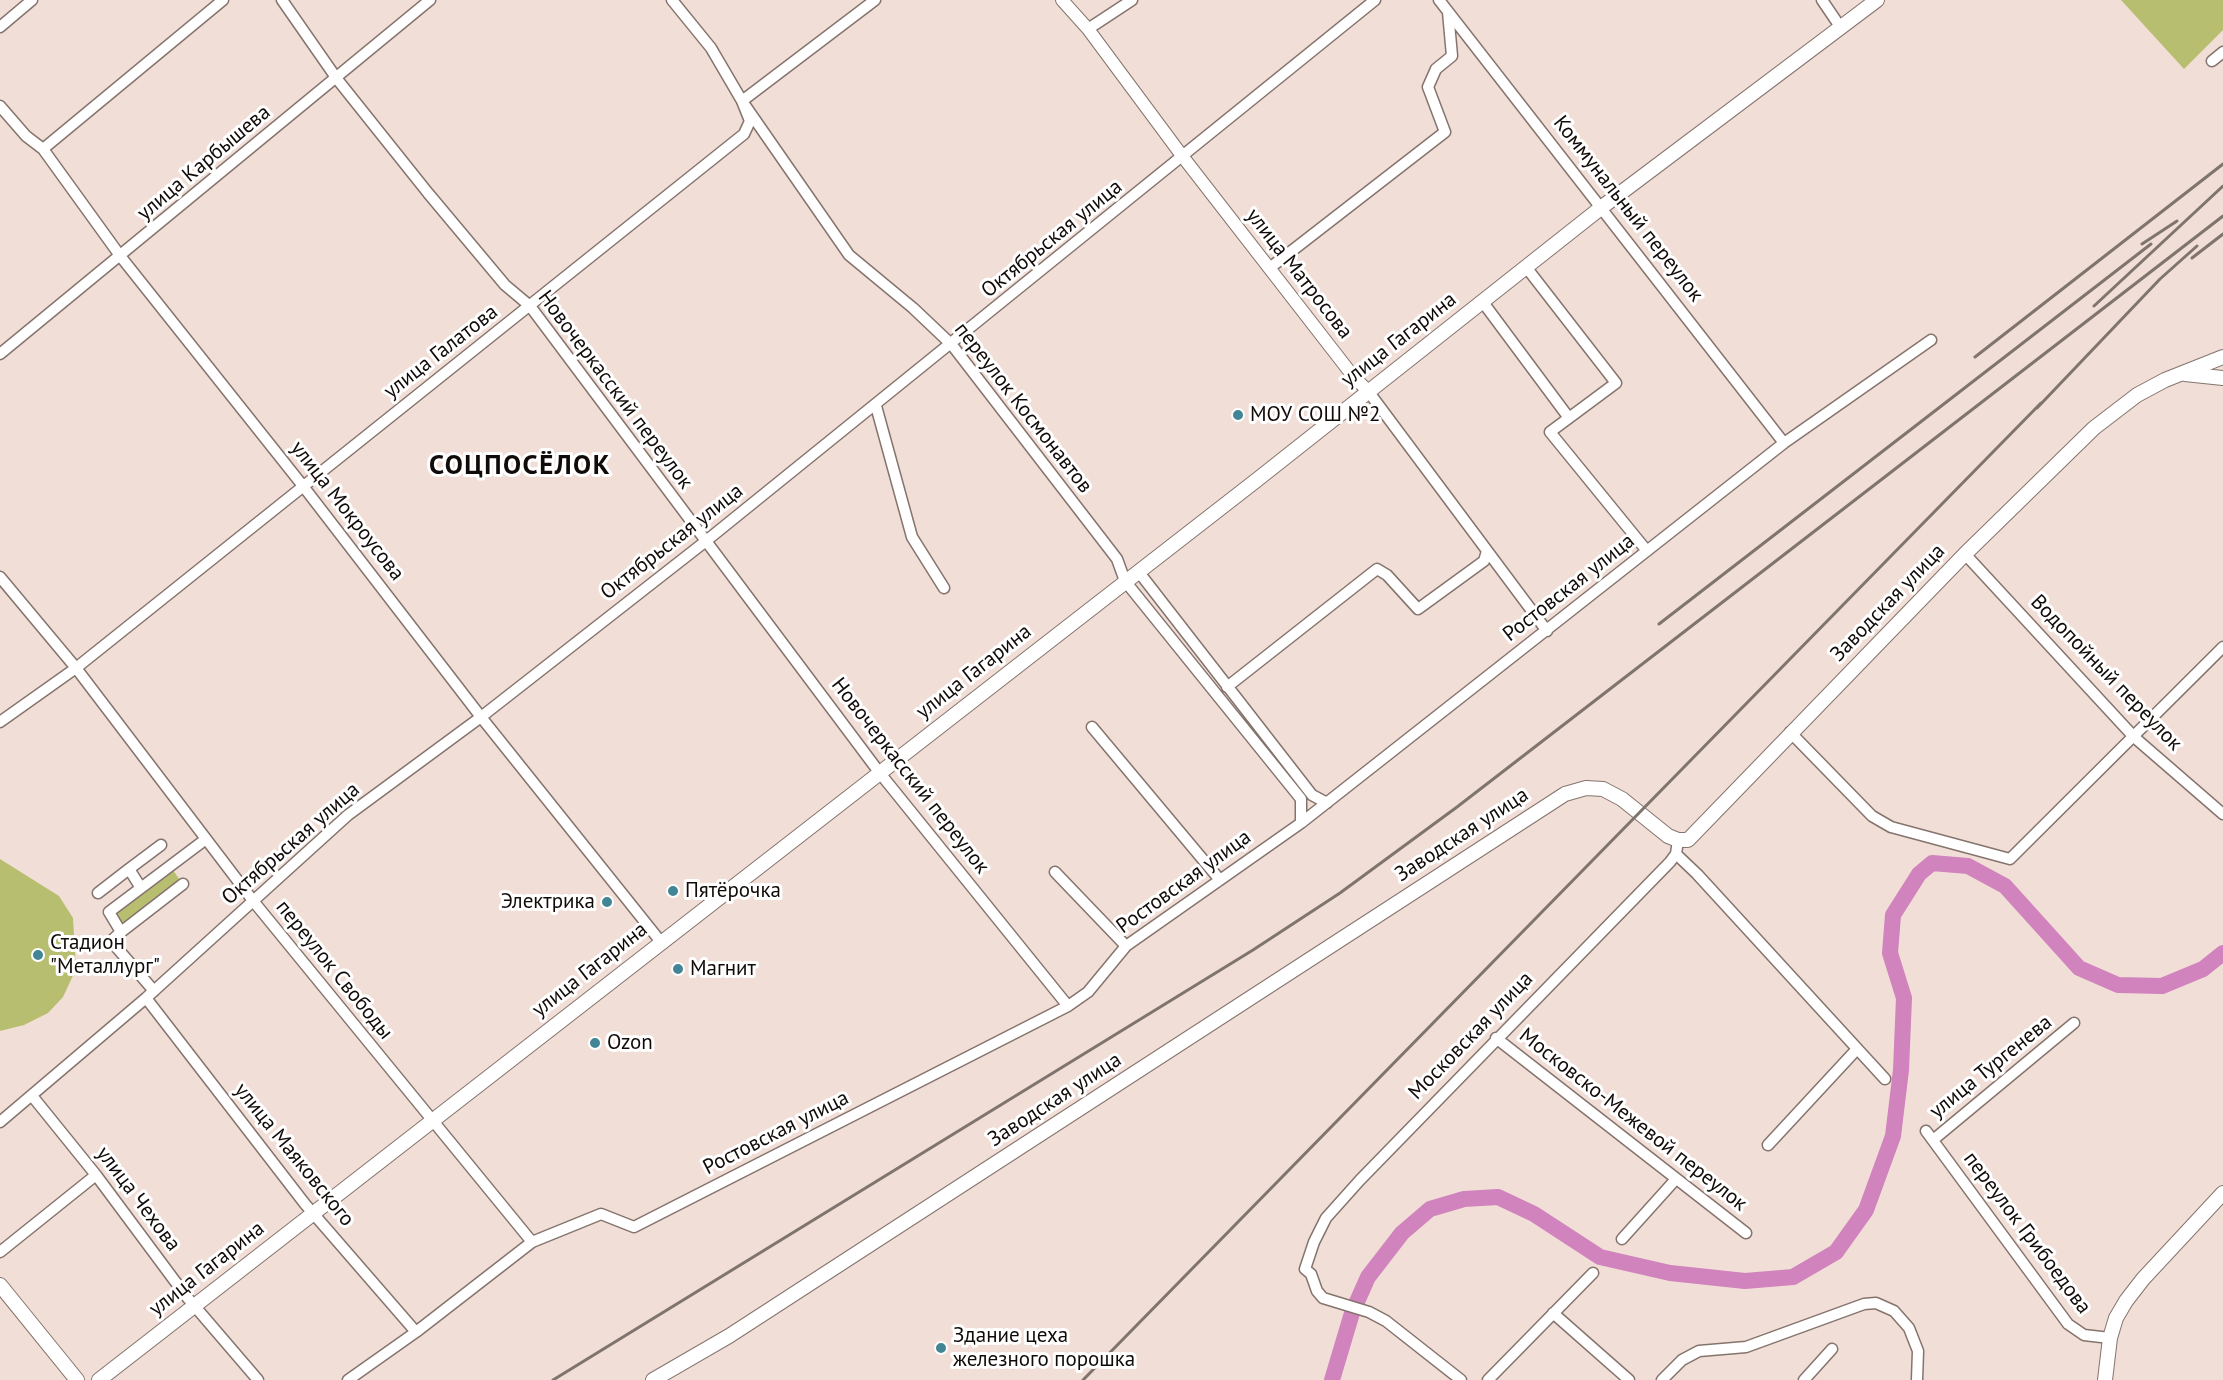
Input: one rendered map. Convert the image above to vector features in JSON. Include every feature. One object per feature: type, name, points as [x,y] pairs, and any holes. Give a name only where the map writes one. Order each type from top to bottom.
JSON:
[{"type":"main road","name":"улица Гагарина","points":[[99,1380],[430,1120],[1368,392],[1602,207],[1877,0]]},
{"type":"main road","name":"Заводская улица","points":[[653,1380],[729,1336],[1559,797],[1586,788],[1603,789],[1622,799],[1677,847],[1688,840],[1790,732],[1965,554],[2110,414],[2137,395],[2180,374],[2223,357]]},
{"type":"main road","points":[[2180,374],[2223,378]]},
{"type":"main road","points":[[2105,1380],[2110,1338],[2116,1318],[2143,1279],[2223,1193]]},
{"type":"main road","points":[[0,1285],[77,1380]]},
{"type":"street","points":[[0,27],[32,0]]},
{"type":"street","points":[[43,149],[223,0]]},
{"type":"street","name":"Новочеркасский переулок","points":[[282,0],[337,79],[505,285],[530,306],[879,772],[1068,1006]]},
{"type":"street","name":"улица Карбышева","points":[[0,354],[121,257],[430,0]]},
{"type":"street","name":"переулок Космонавтов","points":[[672,0],[711,48],[742,100],[849,255],[913,308],[952,345],[1117,559],[1125,580],[1301,799],[1301,823]]},
{"type":"street","points":[[742,100],[875,0]]},
{"type":"street","name":"улица Матросова","points":[[1062,0],[1088,29],[1183,157],[1271,267],[1353,376],[1368,392],[1547,631]]},
{"type":"street","points":[[1088,29],[1132,0]]},
{"type":"street","name":"Октябрьская улица","points":[[0,1122],[33,1097],[150,995],[348,815],[481,717],[706,541],[952,345],[1375,0]]},
{"type":"street","name":"Коммунальный переулок","points":[[1439,0],[1784,443]]},
{"type":"street","points":[[1822,0],[1841,28]]},
{"type":"street","points":[[1271,267],[1445,132],[1428,87],[1436,69],[1452,56],[1448,12]]},
{"type":"street","points":[[2212,61],[2223,52]]},
{"type":"street","name":"улица Галатова","points":[[0,722],[76,668],[744,134],[750,121],[742,100]]},
{"type":"street","name":"улица Мокроусова","points":[[0,106],[26,136],[43,149],[121,257],[303,486],[481,717],[661,942]]},
{"type":"street","points":[[1526,267],[1616,383],[1550,432],[1647,551]]},
{"type":"street","points":[[1482,301],[1569,418]]},
{"type":"street","name":"Ростовская улица","points":[[348,1380],[416,1332],[532,1242],[601,1214],[634,1227],[1068,1006],[1088,992],[1126,946],[1301,823],[1784,443],[1931,340]]},
{"type":"street","points":[[876,406],[912,537],[944,588]]},
{"type":"street","points":[[1227,687],[1377,569],[1387,575],[1418,609],[1484,561],[1487,551]]},
{"type":"street","name":"Водопойный переулок","points":[[1965,554],[2134,737],[2223,814]]},
{"type":"street","points":[[1138,571],[1312,795],[1327,803]]},
{"type":"street","name":"переулок Свободы","points":[[0,577],[76,668],[254,902],[532,1242]]},
{"type":"street","points":[[1790,732],[1872,816],[1891,827],[2010,859],[2223,647]]},
{"type":"street","points":[[1092,727],[1220,880]]},
{"type":"street","points":[[183,884],[121,932],[109,912],[206,839]]},
{"type":"street","points":[[98,893],[161,845]]},
{"type":"street","points":[[1677,847],[1697,874],[1885,1079]]},
{"type":"street","name":"Московская улица","points":[[1461,1380],[1386,1321],[1323,1298],[1317,1291],[1311,1274],[1305,1269],[1314,1242],[1326,1218],[1677,847]]},
{"type":"street","points":[[129,869],[141,888]]},
{"type":"street","points":[[1055,873],[1126,946]]},
{"type":"street","name":"улица Маяковского","points":[[121,932],[111,941],[150,995],[314,1213],[416,1332]]},
{"type":"street","name":"улица Тургенева","points":[[1933,1140],[2074,1023]]},
{"type":"street","name":"Московско-Межевой переулок","points":[[1496,1038],[1746,1233]]},
{"type":"street","points":[[1768,1145],[1857,1049]]},
{"type":"street","name":"улица Чехова","points":[[33,1097],[96,1175],[186,1296],[258,1380]]},
{"type":"street","name":"переулок Грибоедова","points":[[1926,1131],[2068,1324],[2084,1335],[2110,1338]]},
{"type":"street","points":[[0,1252],[96,1175]]},
{"type":"street","points":[[1622,1239],[1676,1179]]},
{"type":"street","points":[[1488,1380],[1593,1273]]},
{"type":"street","points":[[1662,1380],[1682,1360],[1699,1352],[1746,1347],[1864,1304],[1875,1303],[1894,1311],[1909,1328],[1918,1351],[1917,1380]]},
{"type":"street","points":[[1553,1314],[1629,1380]]},
{"type":"street","points":[[1804,1380],[1832,1349]]},
{"type":"green space","points":[[2121,0],[2223,0],[2223,30],[2184,69]]},
{"type":"green space","name":"Стадион \"Металлург\"","points":[[0,859],[59,896],[73,918],[76,969],[63,997],[48,1013],[24,1025],[0,1031]]},
{"type":"green space","points":[[173,870],[181,882],[120,927],[112,913]]},
{"type":"waterway","points":[[1332,1380],[1352,1313],[1368,1277],[1402,1233],[1430,1209],[1464,1199],[1498,1197],[1534,1214],[1600,1257],[1670,1273],[1745,1281],[1793,1277],[1836,1252],[1866,1210],[1893,1136],[1901,1070],[1904,998],[1890,953],[1893,915],[1919,874],[1932,863],[1968,866],[2005,886],[2079,968],[2118,985],[2162,986],[2203,969],[2223,953]]},
{"type":"railway","points":[[1975,357],[2223,164]]},
{"type":"railway","points":[[2094,306],[2223,186]]},
{"type":"railway","points":[[553,1380],[1253,950],[1340,893],[1457,807],[2223,216]]},
{"type":"railway","points":[[2142,244],[2177,221]]},
{"type":"railway","points":[[2192,258],[2223,234]]},
{"type":"railway","points":[[1659,624],[2151,244]]},
{"type":"railway","points":[[2037,408],[2160,279],[2197,246]]},
{"type":"railway","points":[[1083,1380],[2041,403]]},
{"type":"place","name":"МОУ СОШ №2","points":[[1238,415]]},
{"type":"place","name":"Пятёрочка","points":[[673,891]]},
{"type":"place","name":"Электрика","points":[[607,902]]},
{"type":"place","name":"Стадион \"Металлург\"","points":[[38,955]]},
{"type":"place","name":"Магнит","points":[[678,969]]},
{"type":"place","name":"Ozon","points":[[595,1043]]},
{"type":"place","name":"Здание цеха железного порошка","points":[[941,1348]]},
{"type":"district","name":"СОЦПОСЁЛОК","points":[[520,466]]}]
